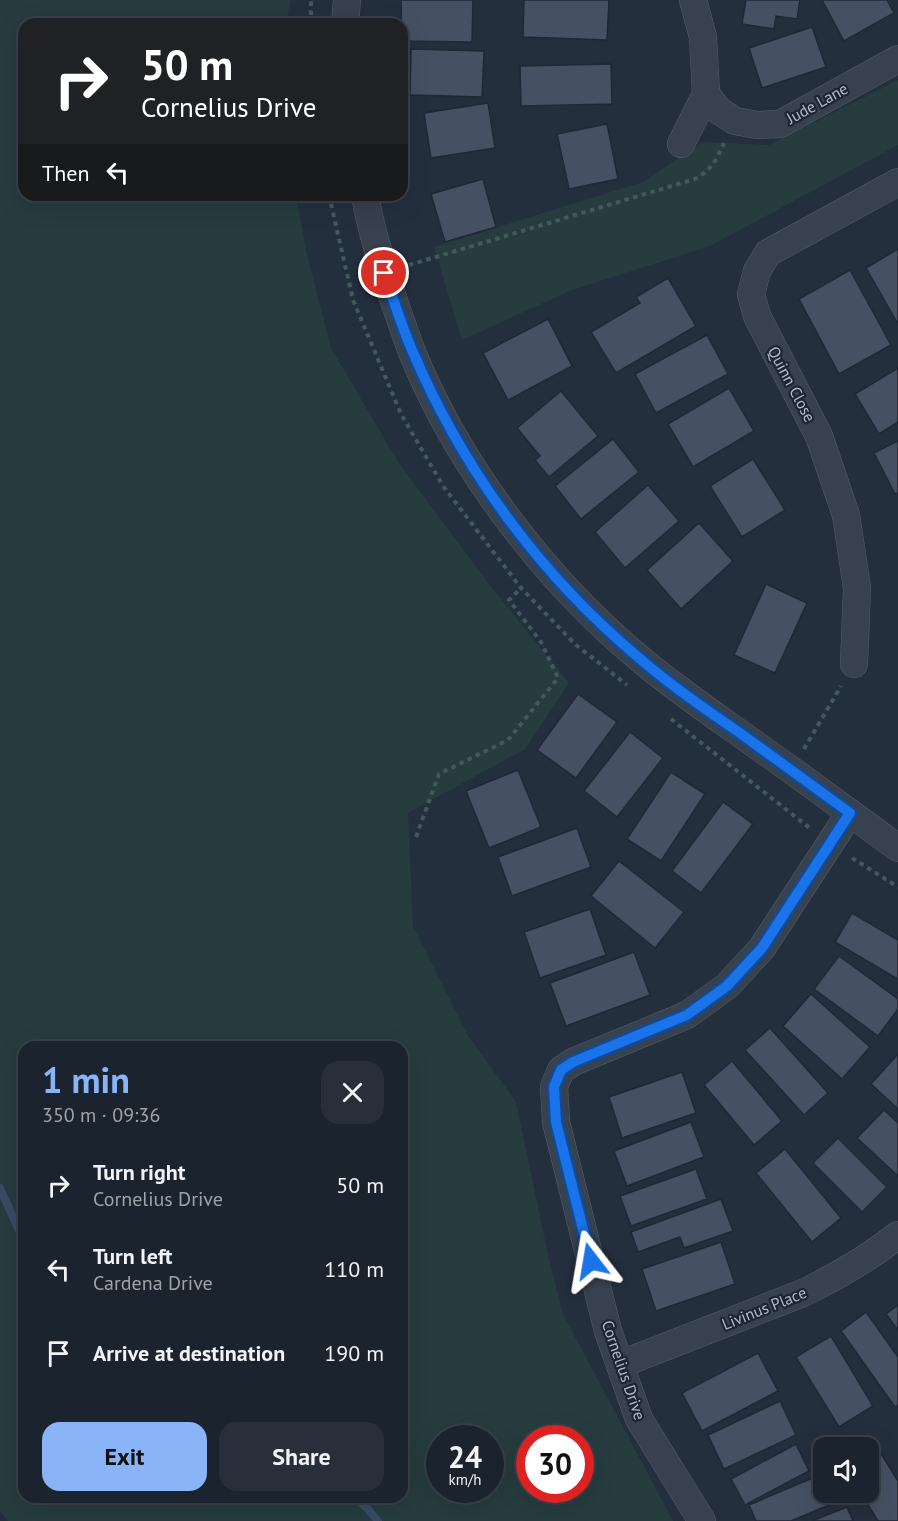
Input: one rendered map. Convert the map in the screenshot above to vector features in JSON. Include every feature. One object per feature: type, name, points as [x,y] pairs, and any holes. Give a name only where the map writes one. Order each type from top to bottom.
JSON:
[{"type":"street","points":[[346,18],[347,0]]},
{"type":"street","points":[[681,144],[706,94],[703,36],[693,0]]},
{"type":"street","name":"Jude Lane","points":[[735,121],[780,124],[898,59]]},
{"type":"street","points":[[706,94],[718,110],[735,121]]},
{"type":"street","name":"Quinn Close","points":[[854,664],[857,588],[846,515],[819,436],[757,316],[751,294],[757,271],[768,253],[898,182]]},
{"type":"street","points":[[366,201],[384,273],[411,348],[435,402],[470,464],[515,529],[550,571],[598,621],[637,657],[679,690],[898,848]]},
{"type":"street","name":"Cornelius Drive","points":[[702,1521],[639,1419],[608,1331],[556,1122],[554,1087],[561,1070],[573,1062],[687,1015],[727,986],[762,948],[850,813]]},
{"type":"street","name":"Livinus Place","points":[[621,1365],[830,1280],[898,1235]]},
{"type":"path","points":[[311,0],[311,18]]},
{"type":"path","points":[[384,273],[695,179],[706,173],[713,165],[735,121]]},
{"type":"path","points":[[416,837],[439,774],[508,740],[558,678],[541,642],[509,600],[521,588]]},
{"type":"path","points":[[792,770],[854,664]]},
{"type":"green space","points":[[0,0],[290,0],[288,18],[18,18],[18,201],[297,201],[306,251],[331,348],[398,462],[492,588],[569,683],[525,749],[408,813],[413,926],[467,1034],[516,1102],[550,1264],[563,1314],[673,1521],[8,1521],[0,1511]]},
{"type":"green space","points":[[898,80],[898,145],[710,246],[572,290],[462,340],[434,247],[643,182],[703,142],[769,145]]},
{"type":"building","points":[[401,0],[473,0],[472,42],[408,41],[408,18],[401,18]]},
{"type":"building","points":[[524,0],[609,0],[607,40],[523,37]]},
{"type":"building","points":[[746,0],[800,0],[797,19],[776,16],[774,29],[742,24]]},
{"type":"building","points":[[822,0],[887,0],[894,13],[844,41]]},
{"type":"building","points":[[812,27],[826,67],[762,88],[749,48]]},
{"type":"building","points":[[411,49],[484,51],[482,97],[410,95]]},
{"type":"building","points":[[611,64],[612,104],[521,106],[520,66]]},
{"type":"building","points":[[488,103],[495,148],[431,158],[424,113]]},
{"type":"building","points":[[607,124],[618,179],[569,189],[557,134]]},
{"type":"building","points":[[483,179],[496,227],[445,242],[431,194]]},
{"type":"building","points":[[898,249],[898,324],[866,268]]},
{"type":"building","points":[[850,270],[891,345],[839,374],[799,299]]},
{"type":"building","points":[[668,278],[696,326],[616,373],[591,332],[640,303],[636,297]]},
{"type":"building","points":[[548,319],[572,366],[508,400],[483,353]]},
{"type":"building","points":[[707,335],[728,374],[656,413],[635,374]]},
{"type":"building","points":[[898,368],[898,422],[879,434],[855,394]]},
{"type":"building","points":[[729,388],[754,431],[693,467],[668,424]]},
{"type":"building","points":[[561,391],[598,436],[549,477],[535,460],[540,456],[517,428]]},
{"type":"building","points":[[613,439],[639,472],[581,519],[555,486]]},
{"type":"building","points":[[898,441],[898,493],[895,494],[874,453]]},
{"type":"building","points":[[753,459],[785,510],[742,537],[710,486]]},
{"type":"building","points":[[648,485],[679,521],[625,568],[595,532]]},
{"type":"building","points":[[699,523],[733,561],[681,609],[647,570]]},
{"type":"building","points":[[766,584],[807,603],[775,673],[734,655]]},
{"type":"building","points":[[578,694],[617,722],[576,778],[537,750]]},
{"type":"building","points":[[630,732],[663,758],[617,817],[584,791]]},
{"type":"building","points":[[518,770],[541,827],[489,848],[466,791]]},
{"type":"building","points":[[671,772],[705,794],[661,861],[627,839]]},
{"type":"building","points":[[723,802],[753,824],[701,893],[672,871]]},
{"type":"building","points":[[577,828],[591,867],[512,896],[498,857]]},
{"type":"building","points":[[619,861],[684,912],[655,948],[591,896]]},
{"type":"building","points":[[590,909],[606,955],[540,978],[524,932]]},
{"type":"building","points":[[852,913],[898,940],[898,979],[835,942]]},
{"type":"building","points":[[634,952],[650,995],[566,1026],[550,983]]},
{"type":"building","points":[[839,956],[898,999],[898,1009],[878,1036],[814,989]]},
{"type":"building","points":[[811,994],[870,1047],[842,1079],[783,1026]]},
{"type":"building","points":[[770,1028],[828,1093],[804,1115],[745,1050]]},
{"type":"building","points":[[898,1054],[898,1109],[871,1084]]},
{"type":"building","points":[[732,1061],[782,1121],[754,1145],[704,1085]]},
{"type":"building","points":[[682,1072],[696,1113],[622,1138],[609,1097]]},
{"type":"building","points":[[884,1110],[898,1123],[898,1176],[857,1138]]},
{"type":"building","points":[[691,1122],[704,1157],[627,1186],[614,1151]]},
{"type":"building","points":[[838,1138],[887,1187],[862,1212],[813,1163]]},
{"type":"building","points":[[785,1149],[841,1218],[812,1242],[756,1173]]},
{"type":"building","points":[[696,1169],[707,1199],[631,1226],[620,1196]]},
{"type":"building","points":[[721,1199],[733,1231],[684,1248],[680,1237],[638,1252],[631,1232]]},
{"type":"building","points":[[721,1242],[735,1284],[656,1311],[642,1269]]},
{"type":"building","points":[[898,1305],[898,1330],[886,1314]]},
{"type":"building","points":[[866,1312],[898,1357],[898,1405],[895,1407],[841,1331]]},
{"type":"building","points":[[831,1336],[873,1406],[839,1427],[796,1357]]},
{"type":"building","points":[[758,1353],[778,1391],[702,1431],[682,1393]]},
{"type":"building","points":[[780,1401],[796,1435],[724,1469],[708,1435]]},
{"type":"building","points":[[796,1444],[809,1471],[745,1505],[731,1479]]},
{"type":"building","points":[[879,1450],[898,1481],[898,1521],[878,1521],[867,1503],[879,1503]]},
{"type":"building","points":[[813,1478],[813,1503],[834,1503],[791,1521],[756,1521],[749,1505]]},
{"type":"building","points":[[847,1507],[853,1521],[812,1521]]},
{"type":"waterway","points":[[0,1188],[18,1228]]},
{"type":"waterway","points":[[361,1503],[378,1521]]},
{"type":"route","points":[[384,273],[411,348],[435,402],[470,464],[515,529],[550,571],[598,621],[637,657],[679,690],[850,813],[762,948],[727,986],[687,1015],[573,1062],[561,1070],[554,1087],[556,1122],[591,1261]]}]
